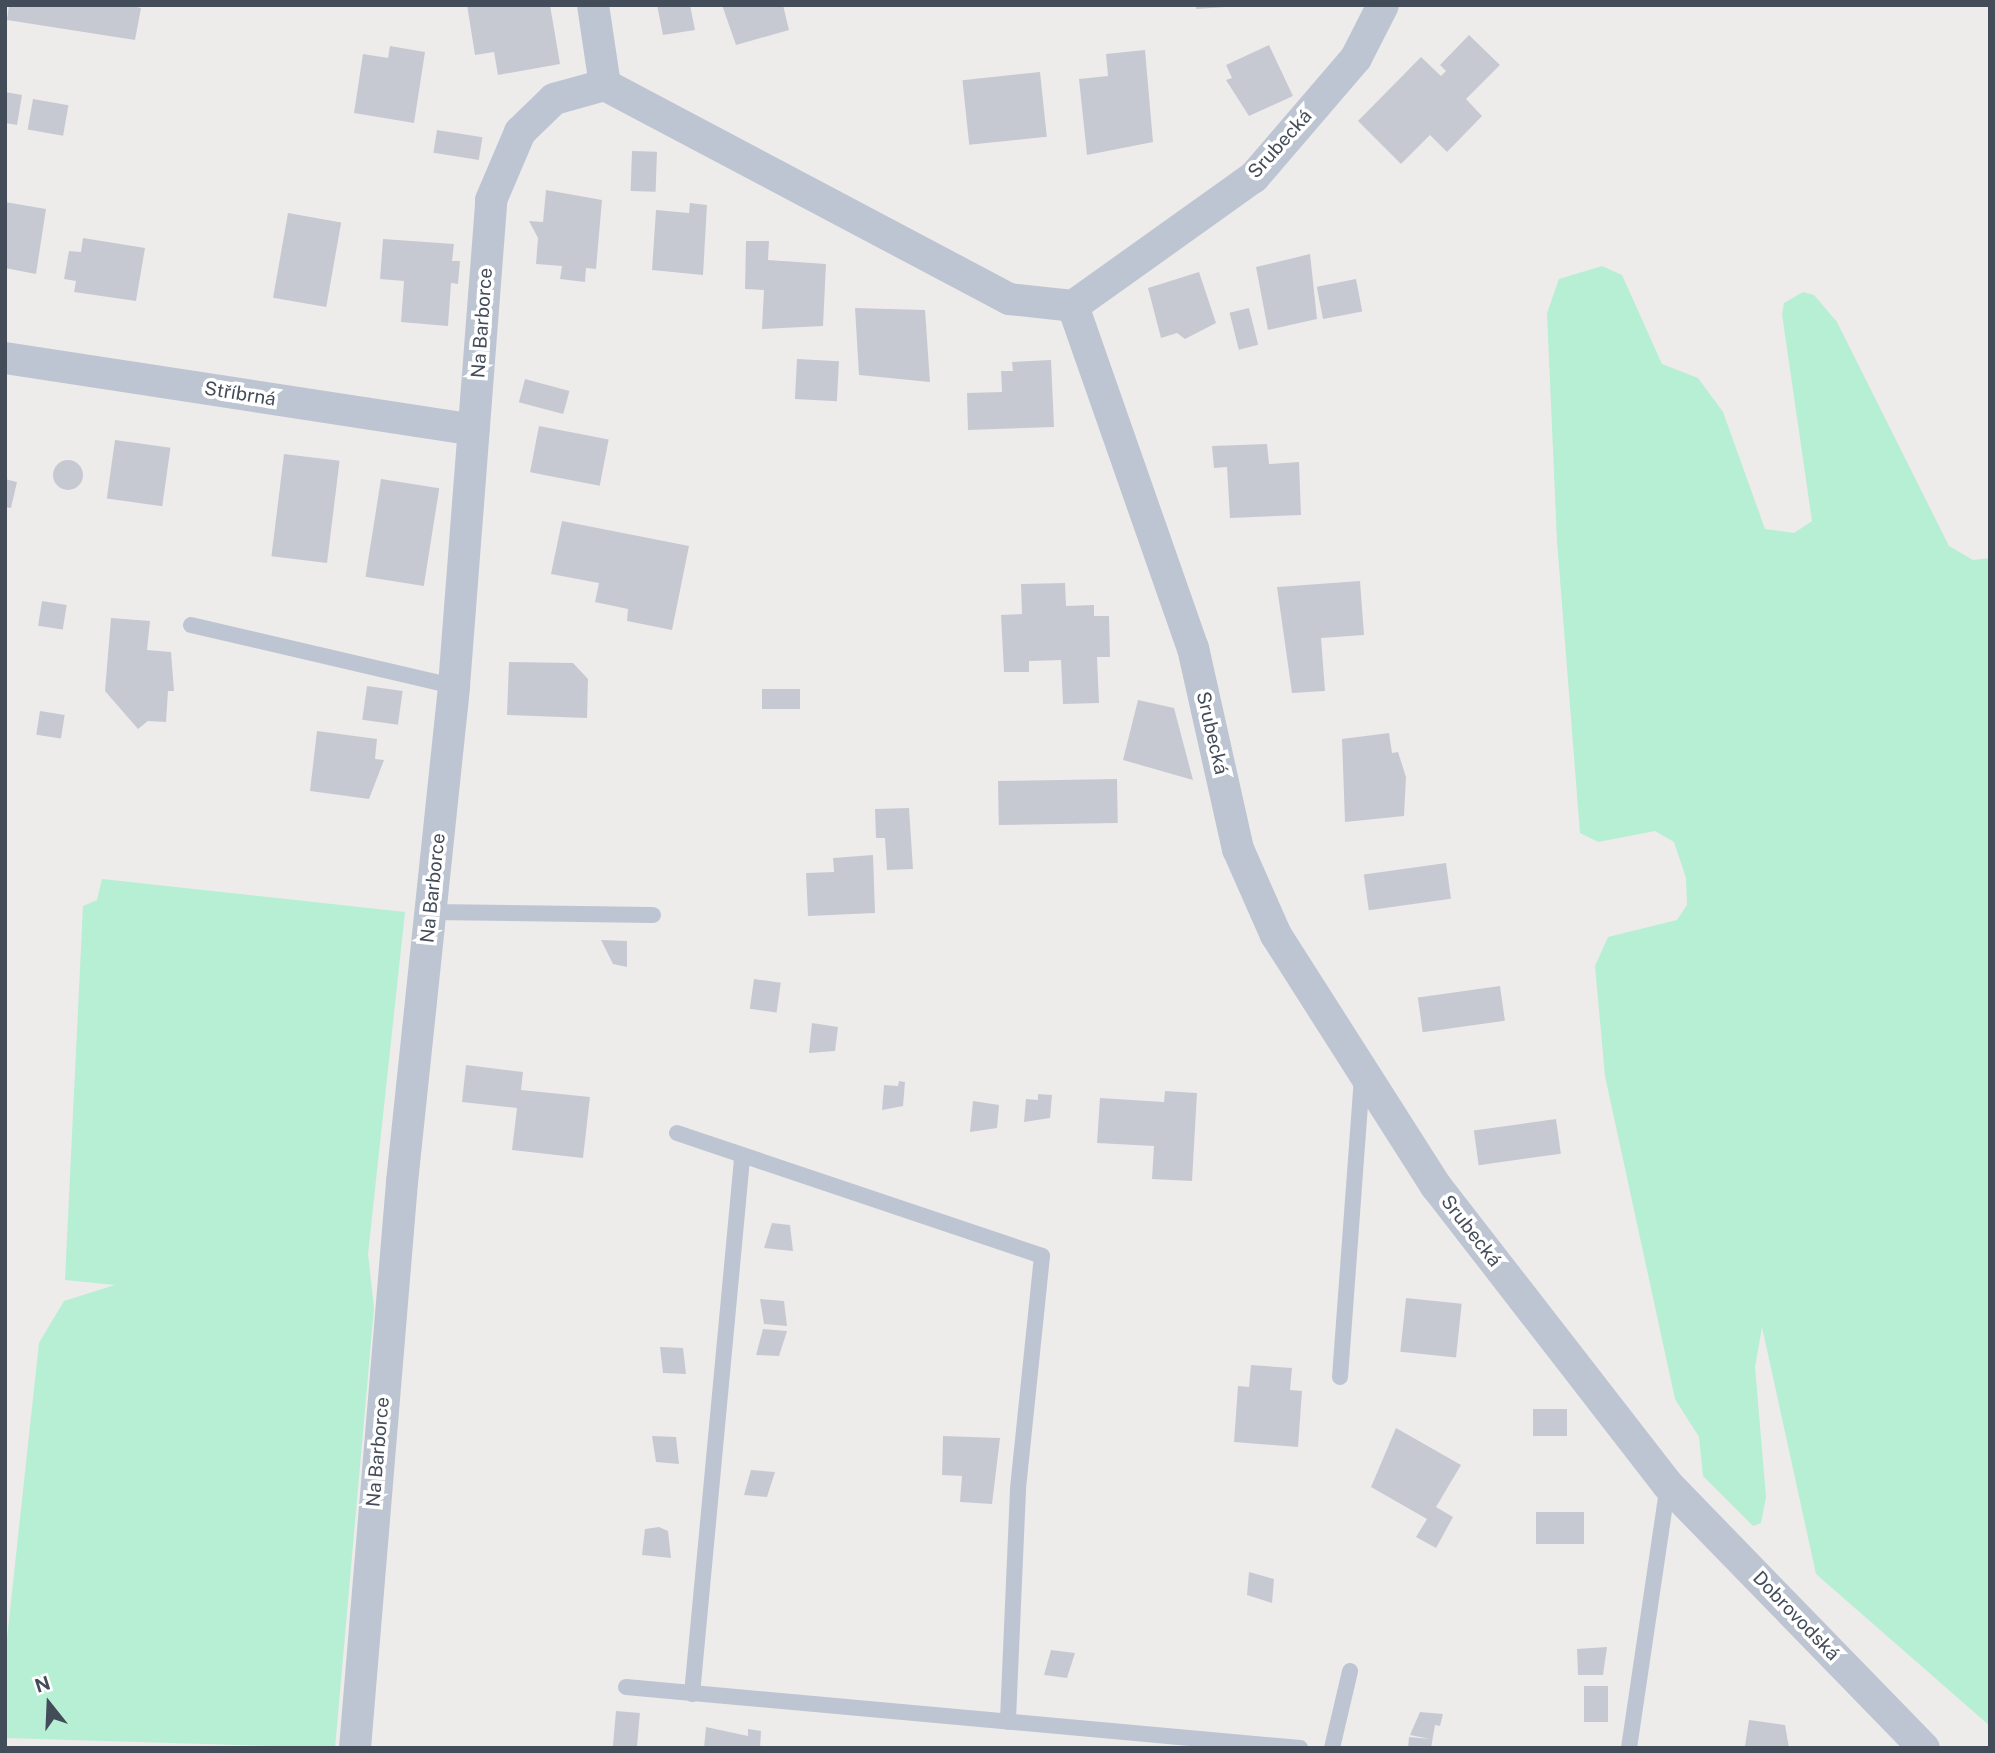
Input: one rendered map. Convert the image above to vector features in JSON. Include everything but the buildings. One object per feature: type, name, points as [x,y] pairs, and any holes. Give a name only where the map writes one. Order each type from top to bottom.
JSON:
[{"type":"street","points":[[593,5],[605,85],[1009,299],[1073,306]]},
{"type":"street","name":"Srubecká","points":[[1383,5],[1356,58],[1254,177],[1073,306],[1193,648],[1238,849],[1276,934],[1436,1186],[1668,1485]]},
{"type":"street","name":"Na Barborce","points":[[355,1748],[454,686],[491,200],[520,132],[554,99],[605,85]]},
{"type":"street","name":"Stříbrná","points":[[5,358],[474,430]]},
{"type":"street","name":"Dobrovodská","points":[[1668,1485],[1924,1748]]},
{"type":"lane","points":[[191,625],[454,686]]},
{"type":"lane","points":[[431,912],[653,915]]},
{"type":"lane","points":[[1340,1377],[1363,1071]]},
{"type":"lane","points":[[677,1133],[742,1159],[1042,1256],[1018,1490],[1008,1722]]},
{"type":"lane","points":[[692,1694],[742,1159]]},
{"type":"lane","points":[[1629,1748],[1668,1485]]},
{"type":"lane","points":[[1332,1748],[1350,1671]]},
{"type":"lane","points":[[626,1687],[1300,1748]]},
{"type":"green space","points":[[1602,266],[1622,275],[1662,364],[1698,378],[1723,412],[1765,529],[1794,533],[1812,521],[1782,314],[1784,303],[1803,292],[1814,295],[1837,322],[1949,546],[1973,560],[1990,558],[1990,1726],[1816,1574],[1762,1327],[1755,1367],[1766,1497],[1761,1523],[1753,1526],[1703,1476],[1699,1437],[1675,1399],[1605,1076],[1595,966],[1608,937],[1677,920],[1687,905],[1686,878],[1674,842],[1655,831],[1598,842],[1580,833],[1557,541],[1547,313],[1559,279]]},
{"type":"green space","points":[[102,879],[405,912],[368,1254],[374,1308],[335,1748],[5,1738],[5,1657],[39,1343],[64,1301],[115,1285],[65,1280],[83,906],[97,900]]}]
